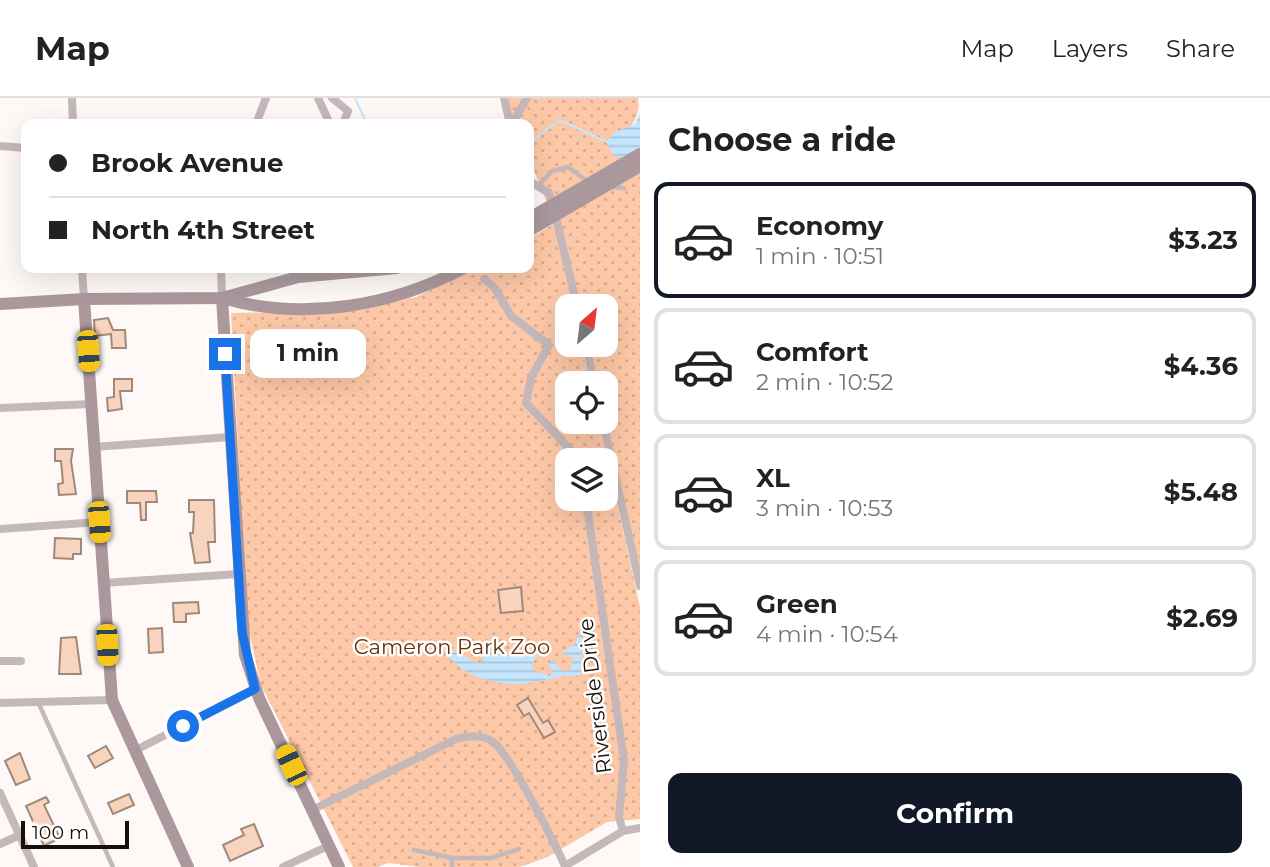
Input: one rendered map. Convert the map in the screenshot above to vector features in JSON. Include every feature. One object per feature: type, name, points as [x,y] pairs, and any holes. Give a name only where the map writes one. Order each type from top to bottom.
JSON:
[{"type":"main road","points":[[534,224],[640,154]]},
{"type":"main road","points":[[534,224],[640,166]]},
{"type":"main road","points":[[0,304],[84,299],[222,298],[298,277],[342,273]]},
{"type":"main road","points":[[222,298],[251,306],[292,309],[342,307],[412,292],[453,273]]},
{"type":"main road","points":[[222,298],[245,654],[255,689],[339,867]]},
{"type":"main road","points":[[84,299],[112,700],[188,867]]},
{"type":"street","points":[[72,98],[73,119]]},
{"type":"street","points":[[258,119],[266,98]]},
{"type":"street","points":[[317,98],[328,119]]},
{"type":"street","points":[[332,98],[348,111],[345,119]]},
{"type":"street","points":[[504,98],[510,119]]},
{"type":"street","points":[[514,119],[527,98]]},
{"type":"street","points":[[0,146],[21,148]]},
{"type":"street","points":[[534,183],[548,193],[554,205],[574,294]]},
{"type":"street","points":[[82,273],[84,299]]},
{"type":"street","points":[[220,273],[222,298]]},
{"type":"street","points":[[484,279],[495,288],[511,316],[549,345],[531,378],[526,403],[569,448]]},
{"type":"street","points":[[0,408],[91,404]]},
{"type":"street","points":[[606,434],[640,586]]},
{"type":"street","points":[[94,446],[230,437]]},
{"type":"street","name":"Riverside Drive","points":[[588,511],[624,760],[619,817],[623,831]]},
{"type":"street","points":[[0,529],[99,522]]},
{"type":"street","points":[[103,583],[238,574]]},
{"type":"street","points":[[0,661],[21,660]]},
{"type":"street","points":[[134,751],[255,689]]},
{"type":"street","points":[[0,703],[112,700]]},
{"type":"street","points":[[312,810],[456,739],[474,735],[494,742],[543,820],[563,866],[623,831],[640,828]]},
{"type":"street","points":[[0,793],[34,867]]},
{"type":"street","points":[[0,844],[19,835]]},
{"type":"street","points":[[283,867],[328,846]]},
{"type":"lane","points":[[539,185],[552,172],[568,167],[594,185],[624,188]]},
{"type":"lane","points":[[38,702],[113,867]]},
{"type":"lane","points":[[414,850],[453,858],[491,858],[519,849]]},
{"type":"lane","points":[[452,867],[453,858]]},
{"type":"green space","name":"Cameron Park Zoo","points":[[504,98],[638,98],[639,107],[630,128],[640,170],[640,570],[618,474],[618,448],[612,448],[609,434],[618,434],[618,371],[591,371],[589,357],[618,357],[618,294],[574,294],[555,226],[570,294],[555,294],[555,357],[584,357],[587,371],[555,371],[555,434],[602,434],[605,448],[555,448],[555,511],[618,511],[618,508],[640,607],[640,819],[607,822],[548,857],[520,867],[420,867],[388,863],[378,867],[353,867],[261,685],[247,623],[231,313],[355,311],[416,297],[467,273],[534,273],[534,236],[555,223],[534,170],[534,119],[513,119]]},
{"type":"water","points":[[640,113],[640,170],[612,154],[607,142],[613,133],[635,124]]},
{"type":"water","points":[[579,633],[583,633],[580,676],[521,684],[501,683],[478,677],[458,666],[446,650],[448,647],[479,664],[485,659],[464,648],[464,645],[497,647],[513,657],[538,655],[532,663],[533,670],[550,676],[553,670],[549,668],[551,658],[561,670],[569,671],[574,658],[561,653],[575,644]]},
{"type":"building","points":[[108,318],[113,330],[125,330],[126,348],[112,348],[111,334],[95,336],[94,320]]},
{"type":"building","points":[[114,379],[132,379],[132,391],[120,391],[122,409],[108,411],[107,398],[114,397]]},
{"type":"building","points":[[55,449],[73,449],[71,461],[76,494],[59,495],[58,484],[63,483],[61,461],[55,461]]},
{"type":"building","points":[[127,491],[156,491],[157,502],[146,502],[146,520],[141,520],[140,503],[127,503]]},
{"type":"building","points":[[189,500],[214,500],[215,542],[208,542],[210,562],[195,563],[190,533],[193,533],[194,512],[189,512]]},
{"type":"building","points":[[55,538],[81,539],[81,554],[73,554],[73,559],[54,558]]},
{"type":"building","points":[[521,587],[523,611],[501,613],[498,590]]},
{"type":"building","points":[[198,602],[199,613],[186,614],[186,622],[174,622],[173,603]]},
{"type":"building","points":[[162,628],[163,652],[149,653],[148,629]]},
{"type":"building","points":[[76,637],[81,674],[59,674],[61,638]]},
{"type":"building","points":[[528,698],[543,723],[548,720],[555,732],[544,738],[529,713],[524,716],[517,705]]},
{"type":"building","points":[[106,746],[113,758],[95,768],[88,756]]},
{"type":"building","points":[[20,753],[30,779],[16,785],[5,761]]},
{"type":"building","points":[[129,794],[134,805],[113,814],[108,803]]},
{"type":"building","points":[[46,797],[49,802],[44,805],[60,838],[44,846],[26,806]]},
{"type":"building","points":[[254,824],[263,846],[230,861],[223,845],[244,835],[241,829]]},
{"type":"waterway","points":[[355,98],[365,119]]},
{"type":"waterway","points":[[534,139],[557,122],[564,122],[607,142]]},
{"type":"route","points":[[183,726],[255,689],[242,632],[225,354]]}]
